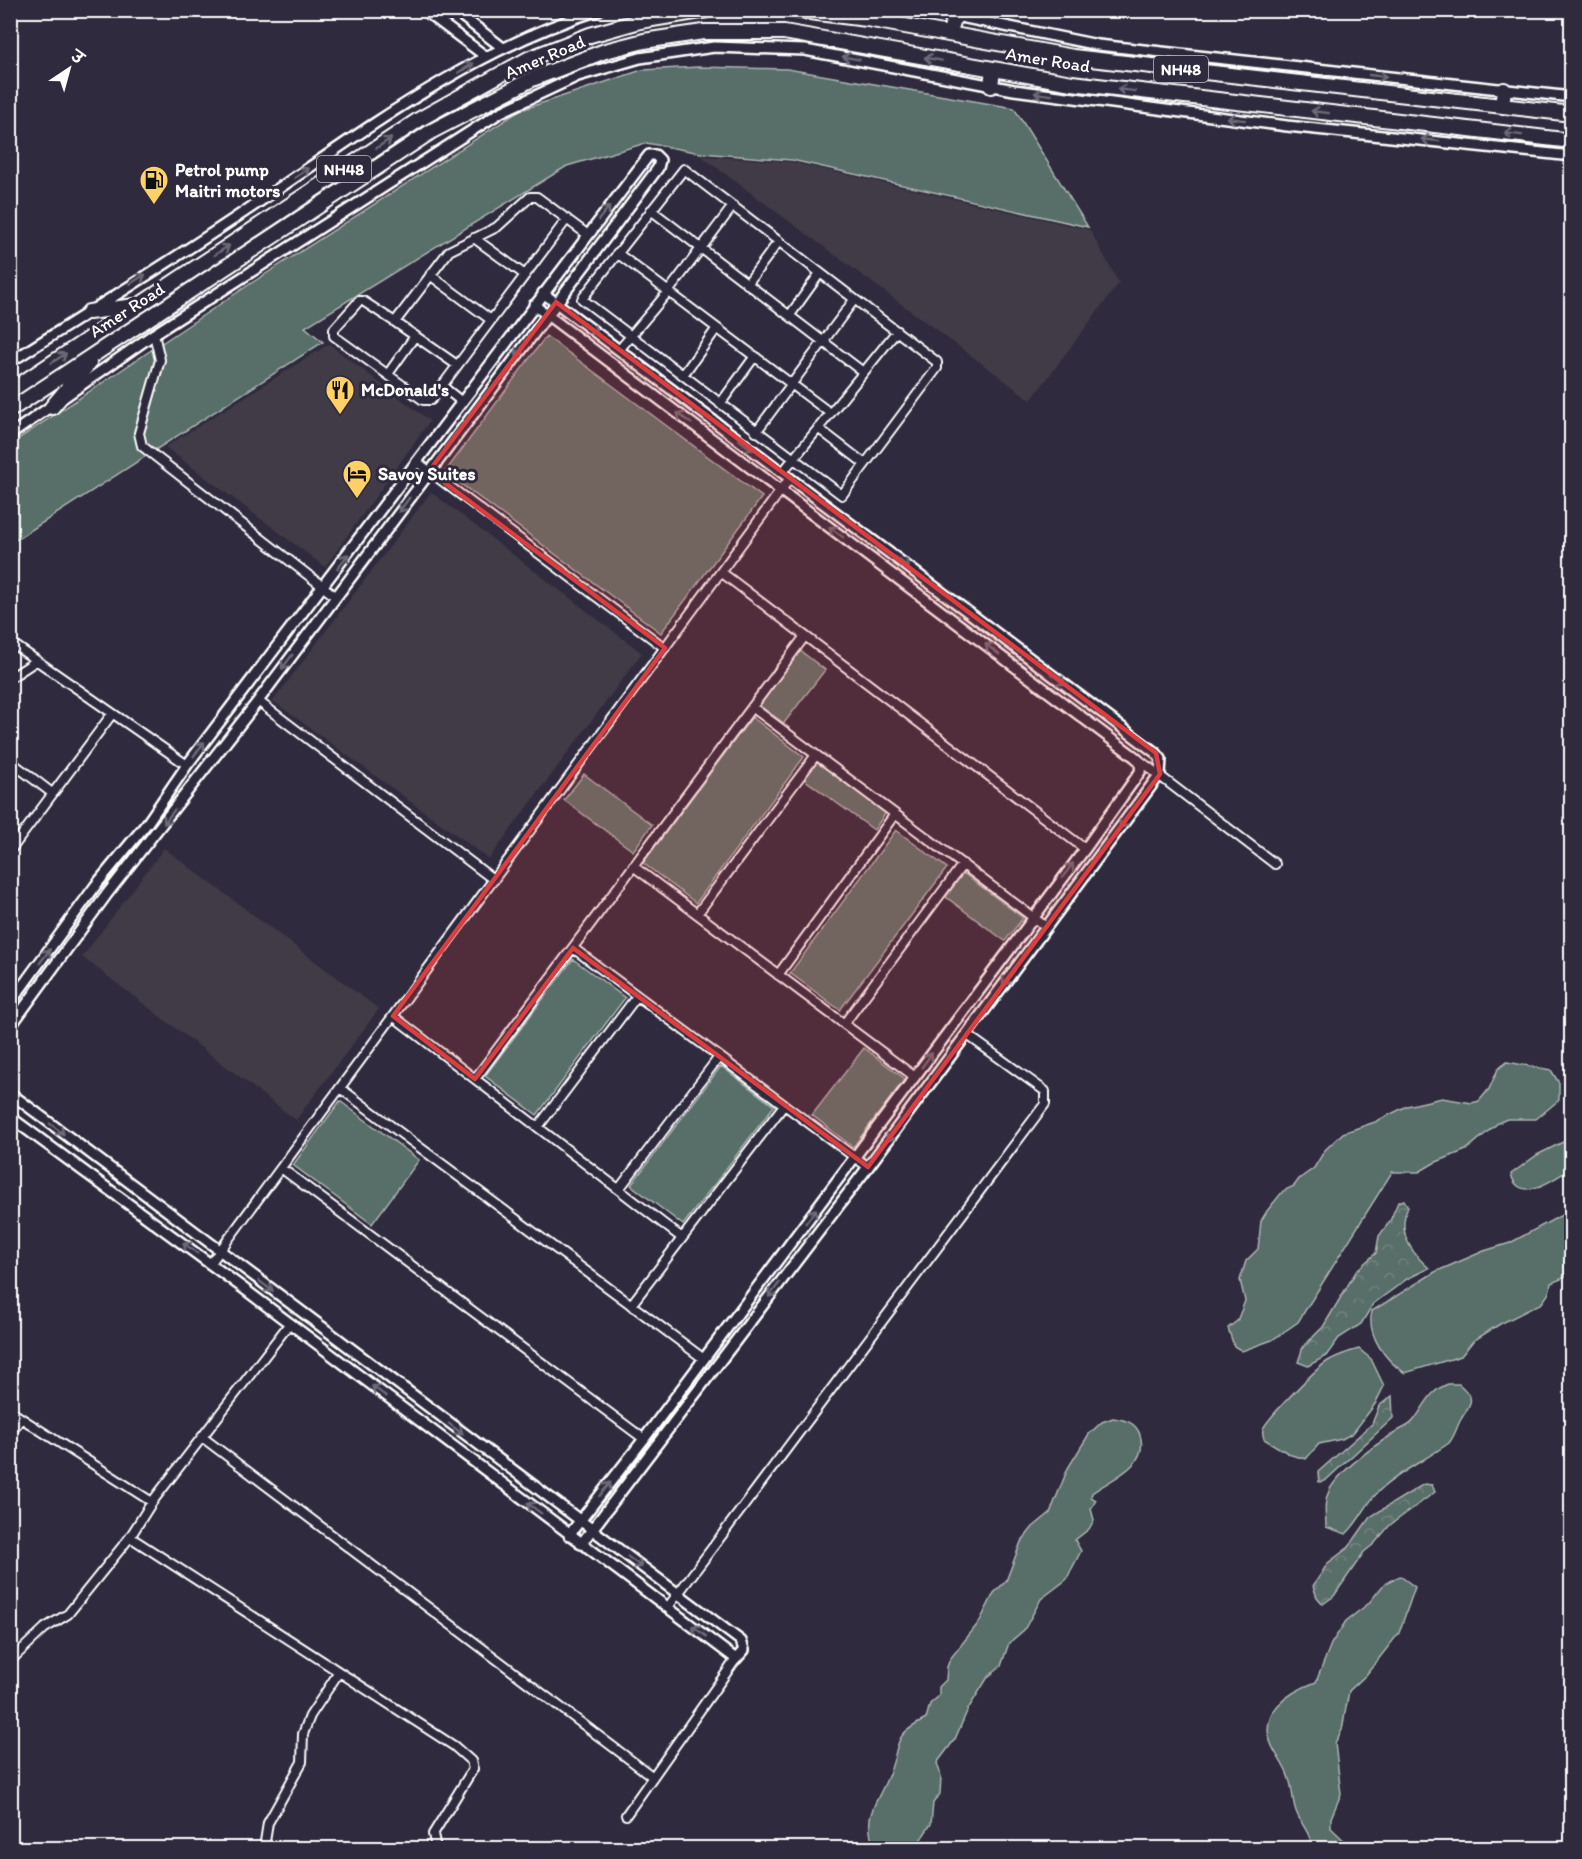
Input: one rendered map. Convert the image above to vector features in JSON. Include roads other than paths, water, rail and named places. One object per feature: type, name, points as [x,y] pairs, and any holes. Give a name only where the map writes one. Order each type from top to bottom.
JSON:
[{"type":"highway","name":"Amer Road","points":[[10,391],[420,119],[528,59],[590,35],[640,21],[707,10]]},
{"type":"highway","name":"Amer Road","points":[[793,10],[897,17],[949,34],[1073,57],[1572,114]]},
{"type":"highway","points":[[949,34],[955,16]]},
{"type":"highway","name":"Amer Road","points":[[10,410],[432,131],[532,79],[605,51],[644,41],[703,32],[784,32],[1072,83],[1572,141]]},
{"type":"highway","points":[[1218,74],[1219,59]]},
{"type":"highway","points":[[991,86],[993,69]]},
{"type":"highway","points":[[1502,106],[1504,90]]},
{"type":"highway","points":[[89,312],[138,306]]},
{"type":"highway","points":[[52,407],[100,350]]},
{"type":"street","points":[[424,10],[485,56]]},
{"type":"street","points":[[454,10],[503,48]]},
{"type":"street","points":[[10,362],[244,212],[385,117],[485,56],[599,10]]},
{"type":"street","points":[[926,10],[1098,45],[1572,97]]},
{"type":"street","points":[[10,435],[154,334],[501,112],[554,86],[613,64],[674,52],[714,47],[805,50],[991,86],[1287,126],[1572,156]]},
{"type":"street","points":[[10,1003],[96,885],[148,822],[187,765],[324,587],[543,293],[649,155],[655,155],[660,160],[658,168],[258,701],[107,894],[10,1027]]},
{"type":"street","points":[[684,169],[734,206],[854,300],[934,357],[937,368],[845,493],[840,496],[582,299],[684,169]]},
{"type":"street","points":[[395,322],[449,251],[497,227],[530,196],[537,197],[588,235]]},
{"type":"street","points":[[619,350],[668,292],[734,206]]},
{"type":"street","points":[[651,210],[863,372]]},
{"type":"street","points":[[457,365],[363,301],[358,301],[333,332],[334,336],[423,400],[431,400],[567,219]]},
{"type":"street","points":[[474,238],[525,275]]},
{"type":"street","points":[[747,284],[779,241]]},
{"type":"street","points":[[617,253],[830,413]]},
{"type":"street","points":[[790,315],[820,273]]},
{"type":"street","points":[[430,275],[491,320]]},
{"type":"street","points":[[543,293],[1161,759],[1160,774],[868,1167],[581,1544]]},
{"type":"street","points":[[756,432],[854,300]]},
{"type":"street","points":[[534,305],[1160,774],[1275,864]]},
{"type":"street","points":[[683,375],[717,328]]},
{"type":"street","points":[[210,1263],[781,490],[792,460],[897,331]]},
{"type":"street","points":[[154,334],[160,360],[139,433],[142,446],[335,596]]},
{"type":"street","points":[[387,374],[415,336]]},
{"type":"street","points":[[720,404],[755,356]]},
{"type":"street","points":[[441,386],[462,402]]},
{"type":"street","points":[[818,428],[865,464]]},
{"type":"street","points":[[417,462],[665,648]]},
{"type":"street","points":[[721,572],[1084,849]]},
{"type":"street","points":[[475,1079],[805,636]]},
{"type":"street","points":[[10,642],[187,765]]},
{"type":"street","points":[[10,678],[36,661]]},
{"type":"street","points":[[258,701],[494,880]]},
{"type":"street","points":[[752,707],[1046,927]]},
{"type":"street","points":[[10,851],[112,714]]},
{"type":"street","points":[[696,914],[816,755]]},
{"type":"street","points":[[569,1534],[644,1439],[1084,849],[1140,772],[1139,760]]},
{"type":"street","points":[[10,761],[52,794]]},
{"type":"street","points":[[778,975],[895,813]]},
{"type":"street","points":[[844,1024],[963,864]]},
{"type":"street","points":[[633,867],[915,1077]]},
{"type":"street","points":[[573,948],[868,1167]]},
{"type":"street","points":[[538,1127],[637,996]]},
{"type":"street","points":[[393,1016],[682,1238]]},
{"type":"street","points":[[668,1607],[1045,1104],[1045,1091],[966,1034]]},
{"type":"street","points":[[619,1190],[719,1057]]},
{"type":"street","points":[[340,1088],[704,1359]]},
{"type":"street","points":[[10,1093],[741,1641],[744,1650],[626,1815]]},
{"type":"street","points":[[631,1305],[784,1105]]},
{"type":"street","points":[[10,1117],[210,1263],[736,1659]]},
{"type":"street","points":[[281,1168],[644,1439]]},
{"type":"street","points":[[10,1661],[45,1628],[68,1614],[130,1537],[152,1502],[290,1323]]},
{"type":"street","points":[[10,1411],[152,1502]]},
{"type":"street","points":[[10,1434],[21,1418]]},
{"type":"street","points":[[202,1437],[653,1777]]},
{"type":"street","points":[[130,1537],[454,1746],[471,1761],[473,1769],[433,1834],[436,1848]]},
{"type":"street","points":[[264,1848],[268,1823],[302,1762],[303,1734],[310,1716],[339,1672]]},
{"type":"place","name":"Petrol pump Maitri motors","points":[[154,206]]},
{"type":"place","name":"McDonald's","points":[[340,416]]},
{"type":"place","name":"Savoy Suites","points":[[357,500]]}]
